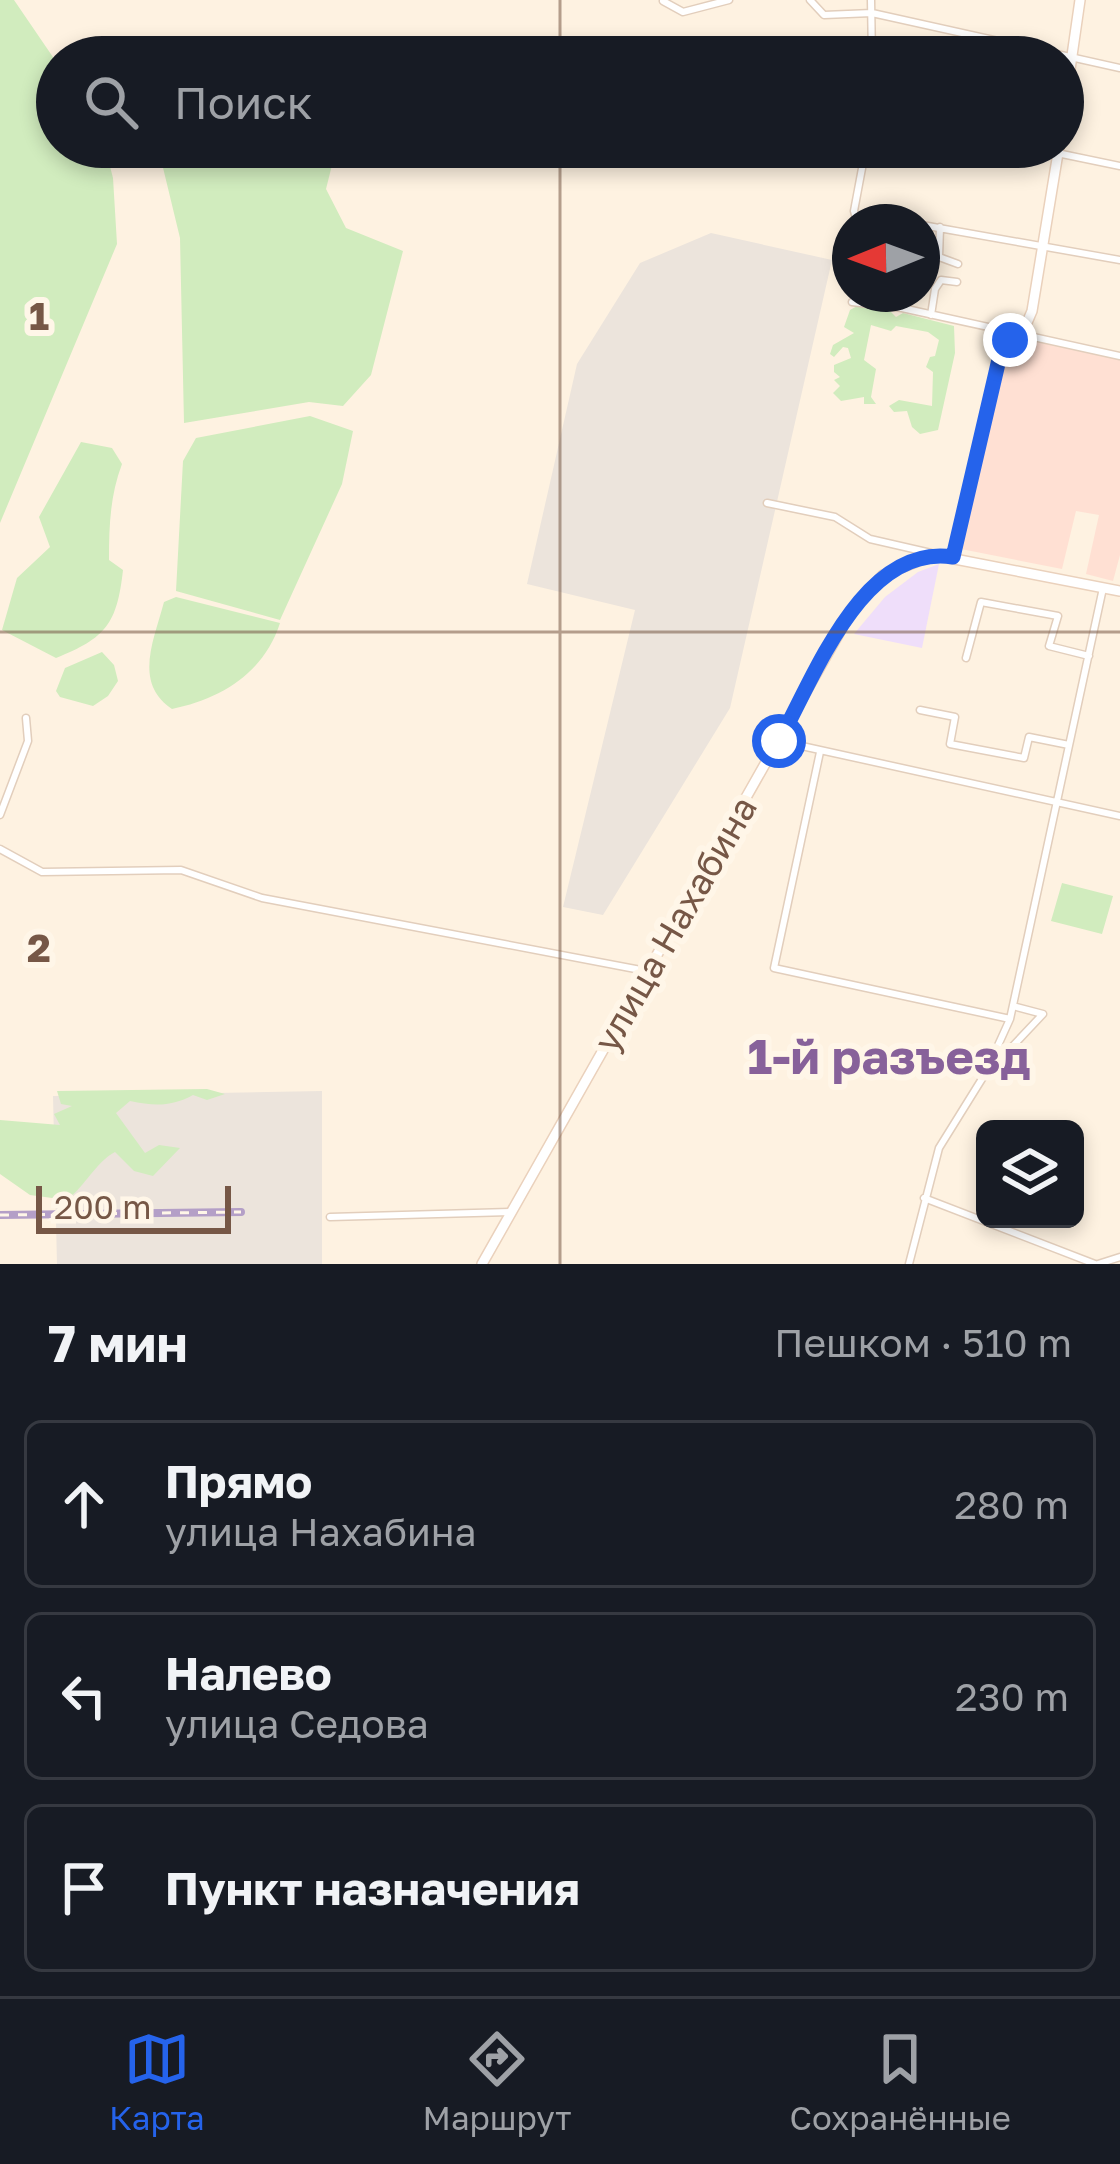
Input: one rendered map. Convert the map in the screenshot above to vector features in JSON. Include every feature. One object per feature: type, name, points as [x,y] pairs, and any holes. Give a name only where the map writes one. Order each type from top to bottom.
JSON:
[{"type":"main road","points":[[1075,36],[1080,0]]},
{"type":"main road","points":[[953,557],[1000,355],[1032,311],[1055,168]]},
{"type":"main road","points":[[934,554],[1120,591]]},
{"type":"main road","name":"улица Нахабина","points":[[482,1264],[861,597],[883,575],[934,554]]},
{"type":"street","points":[[663,1],[683,12],[729,0]]},
{"type":"street","points":[[810,0],[824,15],[872,13],[974,36]]},
{"type":"street","points":[[871,0],[874,36]]},
{"type":"street","points":[[1084,60],[1120,68]]},
{"type":"street","points":[[1084,157],[1120,166]]},
{"type":"street","points":[[855,204],[862,168]]},
{"type":"street","points":[[940,227],[1120,260]]},
{"type":"street","points":[[940,257],[958,264]]},
{"type":"street","points":[[931,315],[941,280],[957,282]]},
{"type":"street","points":[[919,312],[1120,356]]},
{"type":"street","points":[[767,503],[835,517],[880,542],[934,554]]},
{"type":"street","points":[[909,1264],[939,1148],[985,1073],[1010,1019],[1103,588]]},
{"type":"street","points":[[967,658],[981,602],[1058,616],[1049,646],[1089,656]]},
{"type":"street","points":[[920,710],[955,717],[950,744],[1024,758],[1029,736],[1069,746]]},
{"type":"street","points":[[0,815],[28,740],[26,718]]},
{"type":"street","points":[[779,741],[1120,816]]},
{"type":"street","points":[[820,752],[774,968],[1010,1019]]},
{"type":"street","points":[[0,849],[42,872],[182,870],[262,898],[650,972]]},
{"type":"street","points":[[985,1073],[1043,1014],[1013,1006]]},
{"type":"street","points":[[924,1198],[1097,1264],[1120,1257]]},
{"type":"street","points":[[330,1216],[511,1212]]},
{"type":"shaded area","points":[[711,233],[832,260],[730,708],[603,915],[563,907],[635,610],[527,584],[577,364],[640,263]]},
{"type":"shaded area","points":[[1029,337],[1120,356],[1120,555],[1113,581],[1086,574],[1099,515],[1076,511],[1062,569],[961,549],[1005,360]]},
{"type":"shaded area","points":[[939,564],[922,648],[854,634],[885,597],[918,572]]},
{"type":"shaded area","points":[[322,1091],[322,1264],[57,1264],[53,1096]]},
{"type":"green space","points":[[0,0],[14,0],[39,36],[36,168],[110,168],[117,244],[0,523]]},
{"type":"green space","points":[[163,168],[331,168],[326,189],[346,228],[403,251],[371,375],[343,406],[309,402],[184,423],[180,238]]},
{"type":"green space","points":[[849,312],[891,312],[896,317],[903,313],[954,326],[955,353],[938,430],[920,434],[907,411],[894,412],[889,406],[899,400],[932,406],[933,372],[926,367],[939,340],[928,332],[871,325],[864,360],[876,369],[871,397],[876,404],[864,404],[864,397],[841,401],[833,393],[840,386],[834,380],[840,377],[834,365],[851,358],[843,347],[834,357],[830,354],[833,345],[854,333],[844,327]]},
{"type":"green space","points":[[310,416],[353,431],[342,484],[280,620],[176,591],[183,461],[196,438]]},
{"type":"green space","points":[[81,442],[112,448],[122,464],[111,511],[109,560],[123,570],[117,604],[106,627],[56,658],[2,630],[17,578],[50,547],[39,517]]},
{"type":"green space","points":[[176,597],[280,623],[252,670],[223,691],[172,709],[153,687],[150,660],[164,602]]},
{"type":"green space","points":[[102,652],[114,665],[118,681],[108,696],[93,706],[60,697],[56,691],[65,668]]},
{"type":"green space","points":[[1062,883],[1113,896],[1102,934],[1051,921]]},
{"type":"green space","points":[[207,1089],[225,1094],[207,1100],[193,1095],[162,1104],[130,1101],[116,1113],[145,1153],[159,1145],[180,1148],[153,1176],[134,1171],[115,1152],[67,1200],[30,1195],[0,1174],[0,1120],[60,1125],[54,1114],[72,1106],[61,1104],[57,1091]]},
{"type":"railway","points":[[0,1215],[241,1212]]},
{"type":"district","name":"1-й разъезд","points":[[889,1057]]},
{"type":"route","points":[[779,741],[871,585],[919,558],[953,557],[1000,355],[1010,340]]}]
